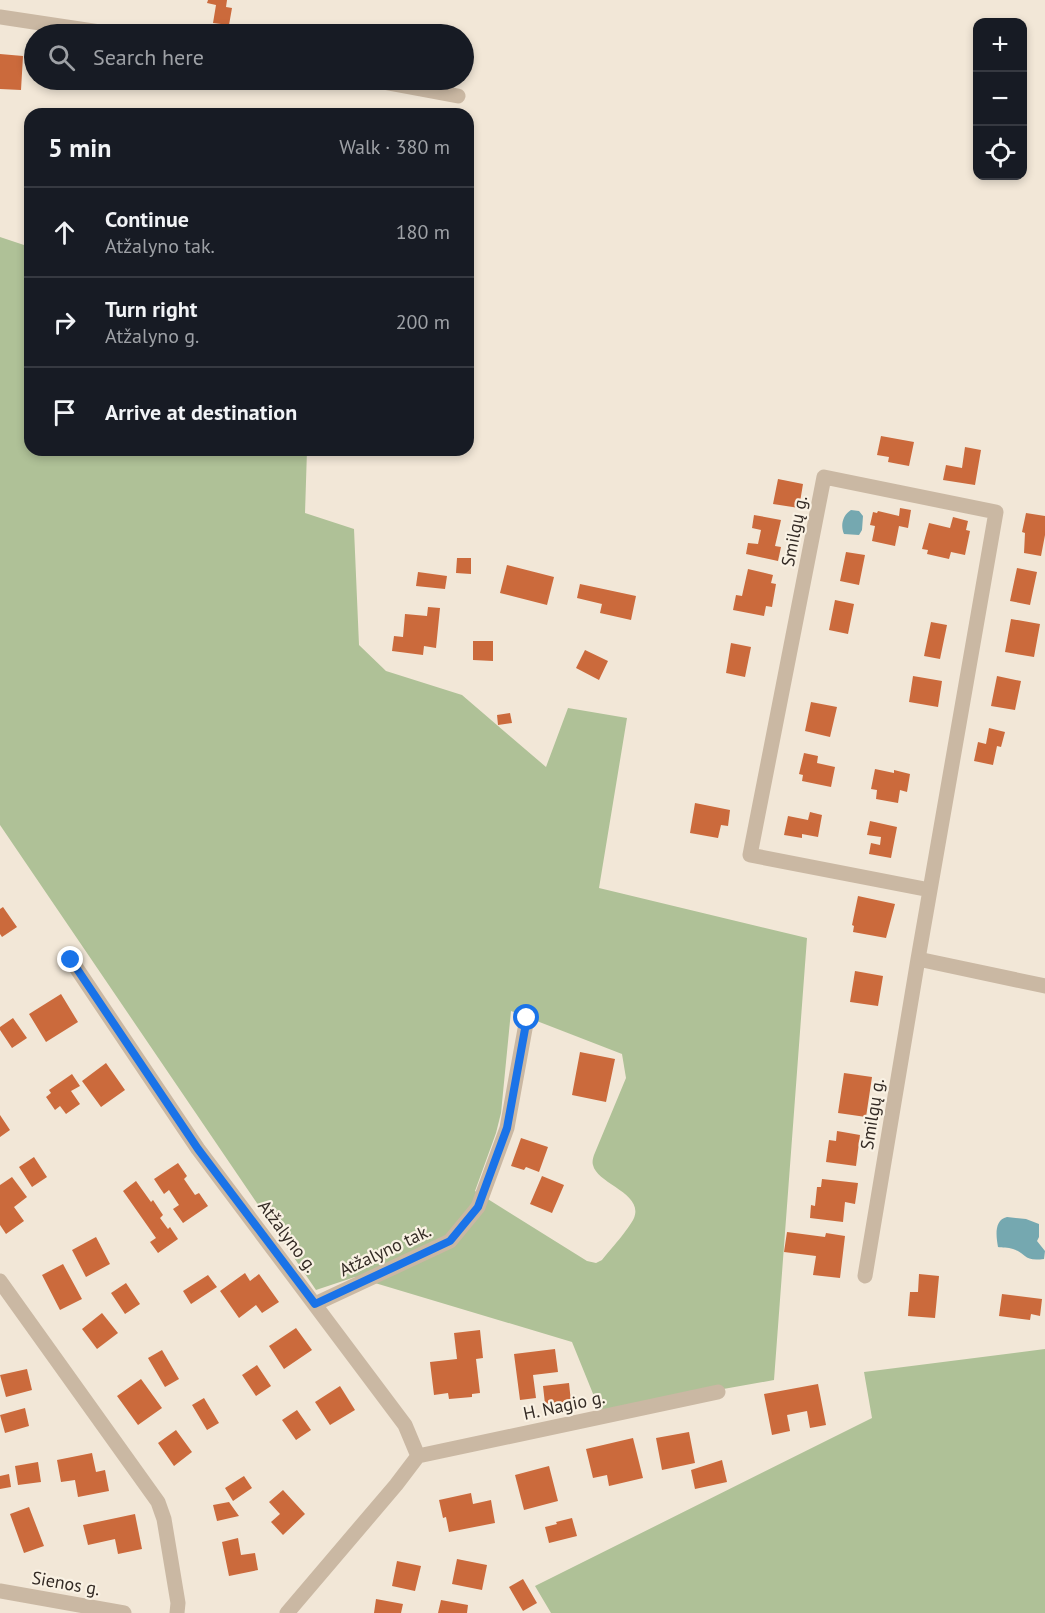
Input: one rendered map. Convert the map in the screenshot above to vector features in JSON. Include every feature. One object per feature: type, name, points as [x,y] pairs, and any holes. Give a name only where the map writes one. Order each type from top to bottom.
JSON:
[{"type":"street","points":[[0,18],[42,24]]},
{"type":"street","points":[[426,90],[458,96]]},
{"type":"street","name":"Smilgų g.","points":[[865,1276],[996,512],[824,477],[750,855],[930,890]]},
{"type":"street","points":[[918,958],[1045,986]]},
{"type":"street","name":"Atžalyno g.","points":[[71,960],[198,1149],[405,1425],[418,1456]]},
{"type":"street","name":"Atžalyno tak.","points":[[315,1304],[450,1241],[478,1207],[507,1128],[527,1018]]},
{"type":"street","points":[[0,1281],[158,1503],[164,1519],[178,1603],[177,1613]]},
{"type":"street","name":"H. Nagio g.","points":[[418,1456],[718,1392]]},
{"type":"street","points":[[286,1613],[396,1485],[418,1456]]},
{"type":"street","name":"Sienos g.","points":[[0,1591],[124,1613]]},
{"type":"green space","points":[[0,237],[24,245],[24,456],[307,456],[305,513],[354,529],[359,645],[386,671],[462,695],[546,767],[568,708],[627,718],[599,888],[807,938],[774,1380],[600,1411],[572,1342],[355,1277],[316,1290],[0,825]],"holes":[[[511,1011],[622,1054],[626,1078],[594,1155],[593,1165],[602,1178],[632,1202],[635,1209],[634,1218],[602,1260],[596,1263],[587,1261],[475,1191],[501,1113]]]},
{"type":"green space","points":[[1045,1349],[1045,1613],[551,1613],[535,1586],[872,1418],[864,1372]]},
{"type":"water","points":[[851,510],[859,511],[863,516],[862,530],[859,535],[844,534],[843,531],[844,517]]},
{"type":"water","points":[[1007,1217],[1026,1219],[1039,1224],[1037,1241],[1045,1251],[1044,1259],[1028,1258],[1013,1249],[998,1247],[998,1225]]},
{"type":"building","points":[[208,0],[227,0],[226,7],[232,8],[229,24],[213,23],[216,5],[207,3]]},
{"type":"building","points":[[0,54],[23,56],[21,90],[0,89]]},
{"type":"building","points":[[881,436],[914,442],[909,466],[888,462],[889,457],[877,455]]},
{"type":"building","points":[[965,447],[981,450],[975,485],[943,480],[946,465],[962,468]]},
{"type":"building","points":[[778,479],[803,484],[799,508],[773,504]]},
{"type":"building","points":[[900,508],[911,510],[908,528],[899,526],[895,546],[872,541],[875,526],[870,525],[873,512],[899,516]]},
{"type":"building","points":[[1026,513],[1045,516],[1045,535],[1041,556],[1024,553],[1025,533],[1022,532]]},
{"type":"building","points":[[754,515],[781,520],[775,546],[781,547],[778,561],[746,554],[748,543],[758,544],[761,530],[752,528]]},
{"type":"building","points":[[953,517],[968,521],[966,530],[970,531],[965,555],[951,552],[949,559],[927,554],[928,550],[922,549],[929,523],[950,528]]},
{"type":"building","points":[[846,552],[865,555],[859,585],[840,581]]},
{"type":"building","points":[[457,558],[471,558],[471,574],[456,573]]},
{"type":"building","points":[[507,565],[554,577],[547,605],[500,593]]},
{"type":"building","points":[[1017,568],[1037,572],[1030,605],[1010,601]]},
{"type":"building","points":[[748,569],[773,575],[771,583],[776,584],[772,607],[766,606],[764,616],[733,610],[736,595],[742,596]]},
{"type":"building","points":[[418,572],[447,576],[445,589],[416,586]]},
{"type":"building","points":[[580,584],[636,596],[631,620],[600,613],[602,604],[577,598]]},
{"type":"building","points":[[835,600],[854,604],[848,634],[829,630]]},
{"type":"building","points":[[428,607],[440,608],[436,648],[424,646],[423,655],[392,651],[394,636],[403,637],[405,614],[427,616]]},
{"type":"building","points":[[1011,619],[1040,624],[1034,657],[1005,652]]},
{"type":"building","points":[[931,622],[947,625],[940,659],[924,656]]},
{"type":"building","points":[[473,641],[493,641],[493,661],[473,660]]},
{"type":"building","points":[[731,643],[751,647],[745,677],[726,673]]},
{"type":"building","points":[[585,650],[608,661],[599,680],[576,668]]},
{"type":"building","points":[[913,676],[942,681],[938,707],[909,702]]},
{"type":"building","points":[[997,676],[1021,681],[1015,710],[991,706]]},
{"type":"building","points":[[811,702],[837,707],[830,737],[805,731]]},
{"type":"building","points":[[510,713],[512,723],[498,725],[497,715]]},
{"type":"building","points":[[989,728],[1005,732],[1001,747],[997,746],[993,765],[974,761],[978,742],[986,744]]},
{"type":"building","points":[[804,753],[818,756],[817,763],[835,767],[831,787],[802,781],[803,775],[799,774]]},
{"type":"building","points":[[875,769],[910,774],[907,792],[900,790],[898,803],[876,799],[877,790],[871,789]]},
{"type":"building","points":[[695,803],[730,810],[728,826],[721,825],[718,838],[690,833]]},
{"type":"building","points":[[810,812],[822,815],[818,837],[802,834],[802,838],[784,835],[788,816],[808,820]]},
{"type":"building","points":[[870,821],[897,827],[891,858],[869,854],[871,843],[880,845],[881,837],[867,835]]},
{"type":"building","points":[[858,896],[895,904],[886,938],[853,932],[854,926],[852,925]]},
{"type":"building","points":[[3,907],[17,927],[2,937],[0,909]]},
{"type":"building","points":[[855,971],[883,976],[878,1006],[850,1002]]},
{"type":"building","points":[[61,994],[78,1022],[46,1042],[29,1014]]},
{"type":"building","points":[[13,1018],[27,1038],[12,1048],[0,1027]]},
{"type":"building","points":[[580,1052],[615,1059],[606,1102],[572,1095]]},
{"type":"building","points":[[106,1063],[125,1090],[101,1107],[82,1081]]},
{"type":"building","points":[[844,1073],[872,1077],[866,1117],[838,1113]]},
{"type":"building","points":[[72,1074],[80,1086],[71,1091],[80,1104],[66,1114],[60,1106],[55,1110],[46,1097],[51,1093],[49,1090]]},
{"type":"building","points":[[0,1115],[10,1130],[0,1137]]},
{"type":"building","points":[[837,1131],[860,1135],[856,1166],[826,1162],[829,1140],[836,1141]]},
{"type":"building","points":[[521,1138],[548,1147],[539,1172],[526,1167],[524,1170],[511,1166]]},
{"type":"building","points":[[34,1157],[47,1177],[32,1187],[19,1167]]},
{"type":"building","points":[[178,1163],[187,1176],[184,1179],[195,1195],[199,1193],[208,1206],[183,1223],[173,1209],[179,1205],[169,1190],[164,1194],[154,1179]]},
{"type":"building","points":[[542,1176],[564,1185],[552,1213],[530,1204]]},
{"type":"building","points":[[12,1177],[27,1197],[14,1207],[24,1221],[6,1234],[0,1225],[0,1185]]},
{"type":"building","points":[[822,1179],[858,1183],[855,1204],[845,1202],[843,1222],[810,1218],[811,1205],[815,1206],[817,1187],[821,1187]]},
{"type":"building","points":[[136,1181],[151,1202],[153,1200],[163,1215],[160,1218],[178,1239],[158,1253],[150,1242],[156,1238],[123,1191]]},
{"type":"building","points":[[787,1232],[825,1237],[826,1233],[845,1236],[840,1278],[813,1275],[816,1256],[784,1252]]},
{"type":"building","points":[[96,1237],[110,1264],[86,1277],[72,1250]]},
{"type":"building","points":[[63,1264],[82,1299],[60,1310],[42,1275]]},
{"type":"building","points":[[245,1273],[250,1281],[259,1274],[279,1302],[262,1313],[256,1305],[239,1318],[220,1291]]},
{"type":"building","points":[[919,1274],[939,1276],[935,1318],[908,1316],[910,1292],[918,1292]]},
{"type":"building","points":[[208,1275],[217,1287],[191,1304],[183,1291]]},
{"type":"building","points":[[126,1283],[140,1304],[125,1314],[111,1293]]},
{"type":"building","points":[[1002,1294],[1042,1299],[1040,1316],[1031,1314],[1030,1320],[999,1316]]},
{"type":"building","points":[[102,1313],[118,1333],[97,1349],[82,1329]]},
{"type":"building","points":[[296,1328],[312,1350],[284,1369],[269,1346]]},
{"type":"building","points":[[480,1330],[483,1358],[476,1359],[480,1393],[472,1394],[472,1397],[449,1399],[448,1393],[434,1395],[430,1362],[457,1359],[454,1333]]},
{"type":"building","points":[[555,1349],[558,1372],[533,1375],[536,1398],[520,1400],[514,1354]]},
{"type":"building","points":[[162,1350],[179,1379],[165,1387],[148,1358]]},
{"type":"building","points":[[257,1365],[271,1386],[256,1396],[242,1375]]},
{"type":"building","points":[[27,1369],[32,1390],[6,1397],[0,1375]]},
{"type":"building","points":[[141,1379],[162,1408],[138,1425],[117,1396]]},
{"type":"building","points":[[569,1383],[571,1402],[545,1404],[543,1386]]},
{"type":"building","points":[[818,1384],[826,1425],[810,1428],[807,1411],[787,1415],[790,1431],[772,1435],[764,1394]]},
{"type":"building","points":[[340,1386],[355,1410],[330,1425],[315,1402]]},
{"type":"building","points":[[204,1398],[219,1423],[207,1430],[192,1405]]},
{"type":"building","points":[[25,1408],[29,1426],[5,1433],[0,1415]]},
{"type":"building","points":[[297,1410],[311,1430],[296,1440],[282,1420]]},
{"type":"building","points":[[176,1430],[192,1452],[174,1466],[158,1443]]},
{"type":"building","points":[[689,1432],[695,1463],[662,1470],[656,1438]]},
{"type":"building","points":[[633,1438],[643,1478],[609,1486],[607,1475],[593,1478],[586,1449]]},
{"type":"building","points":[[92,1453],[96,1472],[105,1470],[109,1491],[78,1497],[75,1480],[61,1482],[57,1460]]},
{"type":"building","points":[[722,1460],[727,1482],[695,1489],[691,1470]]},
{"type":"building","points":[[38,1462],[41,1482],[18,1485],[15,1466]]},
{"type":"building","points":[[549,1466],[558,1501],[524,1510],[515,1475]]},
{"type":"building","points":[[9,1474],[11,1487],[0,1489],[0,1476]]},
{"type":"building","points":[[244,1476],[252,1488],[233,1501],[225,1488]]},
{"type":"building","points":[[283,1490],[305,1514],[283,1535],[271,1522],[280,1514],[269,1502]]},
{"type":"building","points":[[471,1493],[473,1504],[491,1500],[495,1523],[449,1532],[439,1500]]},
{"type":"building","points":[[229,1502],[239,1516],[217,1521],[213,1505]]},
{"type":"building","points":[[29,1507],[44,1546],[24,1553],[10,1514]]},
{"type":"building","points":[[135,1514],[142,1549],[118,1554],[115,1539],[88,1545],[83,1525]]},
{"type":"building","points":[[572,1518],[577,1536],[549,1543],[545,1527]]},
{"type":"building","points":[[238,1538],[241,1555],[255,1553],[258,1570],[229,1576],[222,1542]]},
{"type":"building","points":[[457,1559],[487,1565],[482,1590],[452,1584]]},
{"type":"building","points":[[397,1561],[421,1566],[415,1591],[392,1586]]},
{"type":"building","points":[[523,1579],[537,1603],[523,1611],[509,1587]]},
{"type":"building","points":[[376,1599],[403,1604],[401,1613],[374,1613]]},
{"type":"building","points":[[441,1600],[468,1605],[467,1613],[438,1613]]},
{"type":"route","points":[[71,960],[198,1149],[315,1304],[450,1241],[478,1207],[507,1128],[527,1018]]}]
